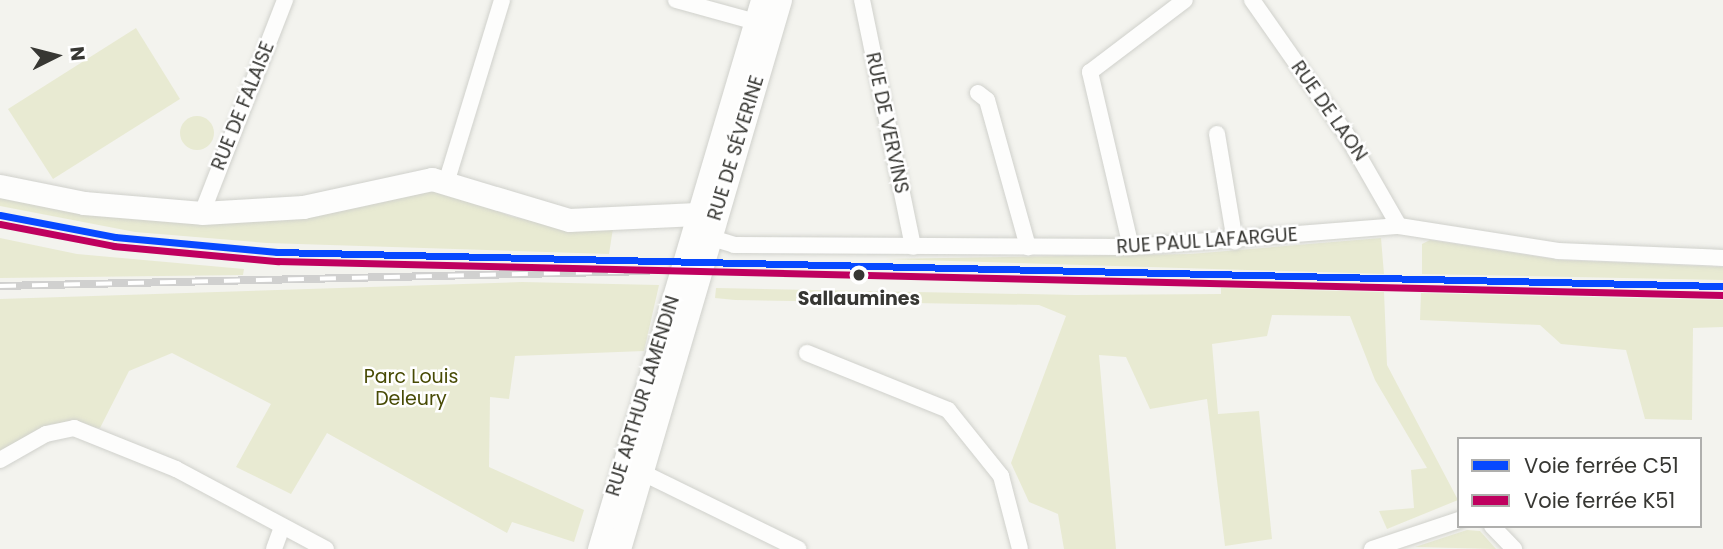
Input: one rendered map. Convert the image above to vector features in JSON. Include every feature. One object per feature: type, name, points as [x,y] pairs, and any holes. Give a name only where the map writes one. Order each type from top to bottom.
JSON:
[{"type":"main road","name":"RUE DE SÉVERINE","points":[[762,0],[764,24]]},
{"type":"main road","name":"RUE DE SÉVERINE","points":[[691,296],[696,232],[764,24],[780,0]]},
{"type":"main road","points":[[0,186],[84,203],[202,213],[303,207],[407,182],[447,180],[520,210],[569,220],[696,232]]},
{"type":"main road","name":"RUE ARTHUR LAMENDIN","points":[[620,549],[632,467],[696,232]]},
{"type":"main road","name":"RUE ARTHUR LAMENDIN","points":[[599,549],[632,467],[691,296]]},
{"type":"street","name":"RUE DE FALAISE","points":[[202,213],[285,0]]},
{"type":"street","points":[[447,180],[502,0]]},
{"type":"street","points":[[676,0],[764,24]]},
{"type":"street","name":"RUE DE VERVINS","points":[[866,0],[913,247]]},
{"type":"street","points":[[1131,247],[1090,72],[1185,0]]},
{"type":"street","name":"RUE DE LAON","points":[[1252,0],[1353,144],[1399,226]]},
{"type":"street","points":[[978,93],[987,100],[1028,247]]},
{"type":"street","points":[[1217,134],[1235,241]]},
{"type":"street","name":"RUE PAUL LAFARGUE","points":[[696,232],[913,247],[1131,247],[1235,241],[1399,226],[1558,251],[1723,258]]},
{"type":"street","points":[[807,353],[948,410],[1001,475],[1020,549]]},
{"type":"street","points":[[0,460],[46,434],[74,428],[176,468],[326,549]]},
{"type":"street","points":[[632,467],[798,549]]},
{"type":"street","points":[[1372,549],[1457,521]]},
{"type":"street","points":[[274,549],[282,527]]},
{"type":"street","points":[[1494,528],[1514,549]]},
{"type":"green space","points":[[136,28],[180,99],[53,179],[8,109]]},
{"type":"green space","points":[[197,116],[209,121],[214,133],[209,145],[197,150],[185,145],[180,133],[185,121]]},
{"type":"green space","points":[[441,190],[513,217],[580,230],[613,228],[609,254],[267,243],[135,232],[0,206],[0,195],[138,219],[262,222]]},
{"type":"green space","points":[[0,238],[77,254],[244,269],[243,275],[0,278]]},
{"type":"green space","points":[[1381,238],[1384,274],[886,259],[1190,254]]},
{"type":"green space","points":[[1430,240],[1560,260],[1723,267],[1723,280],[1422,274],[1422,244]]},
{"type":"green space","name":"Parc Louis Deleury","points":[[522,282],[659,285],[644,351],[515,356],[509,399],[490,397],[489,467],[584,510],[574,542],[512,522],[507,533],[327,433],[291,494],[236,467],[271,404],[172,353],[129,371],[100,428],[50,424],[0,452],[0,299]]},
{"type":"green space","points":[[716,288],[1075,295],[1221,294],[1221,288],[1384,292],[1387,365],[1457,500],[1387,529],[1379,511],[1414,508],[1411,470],[1427,468],[1375,380],[1350,316],[1272,315],[1267,336],[1212,344],[1218,414],[1259,411],[1272,539],[1225,546],[1207,399],[1150,409],[1126,357],[1099,355],[1116,549],[1064,549],[1058,514],[1029,502],[1011,463],[1066,316],[1039,305],[715,298]]},
{"type":"green space","points":[[1421,293],[1723,300],[1723,327],[1693,328],[1692,420],[1645,419],[1626,350],[1561,344],[1540,325],[1420,320]]},
{"type":"green space","points":[[1467,530],[1480,531],[1496,549],[1415,547]]},
{"type":"railway","points":[[0,286],[650,271]]},
{"type":"rail line","name":"C51","points":[[0,215],[115,237],[277,252],[1723,286]]},
{"type":"rail line","name":"K51","points":[[0,224],[114,246],[277,261],[1723,295]]},
{"type":"place","name":"Sallaumines","points":[[859,275]]}]
